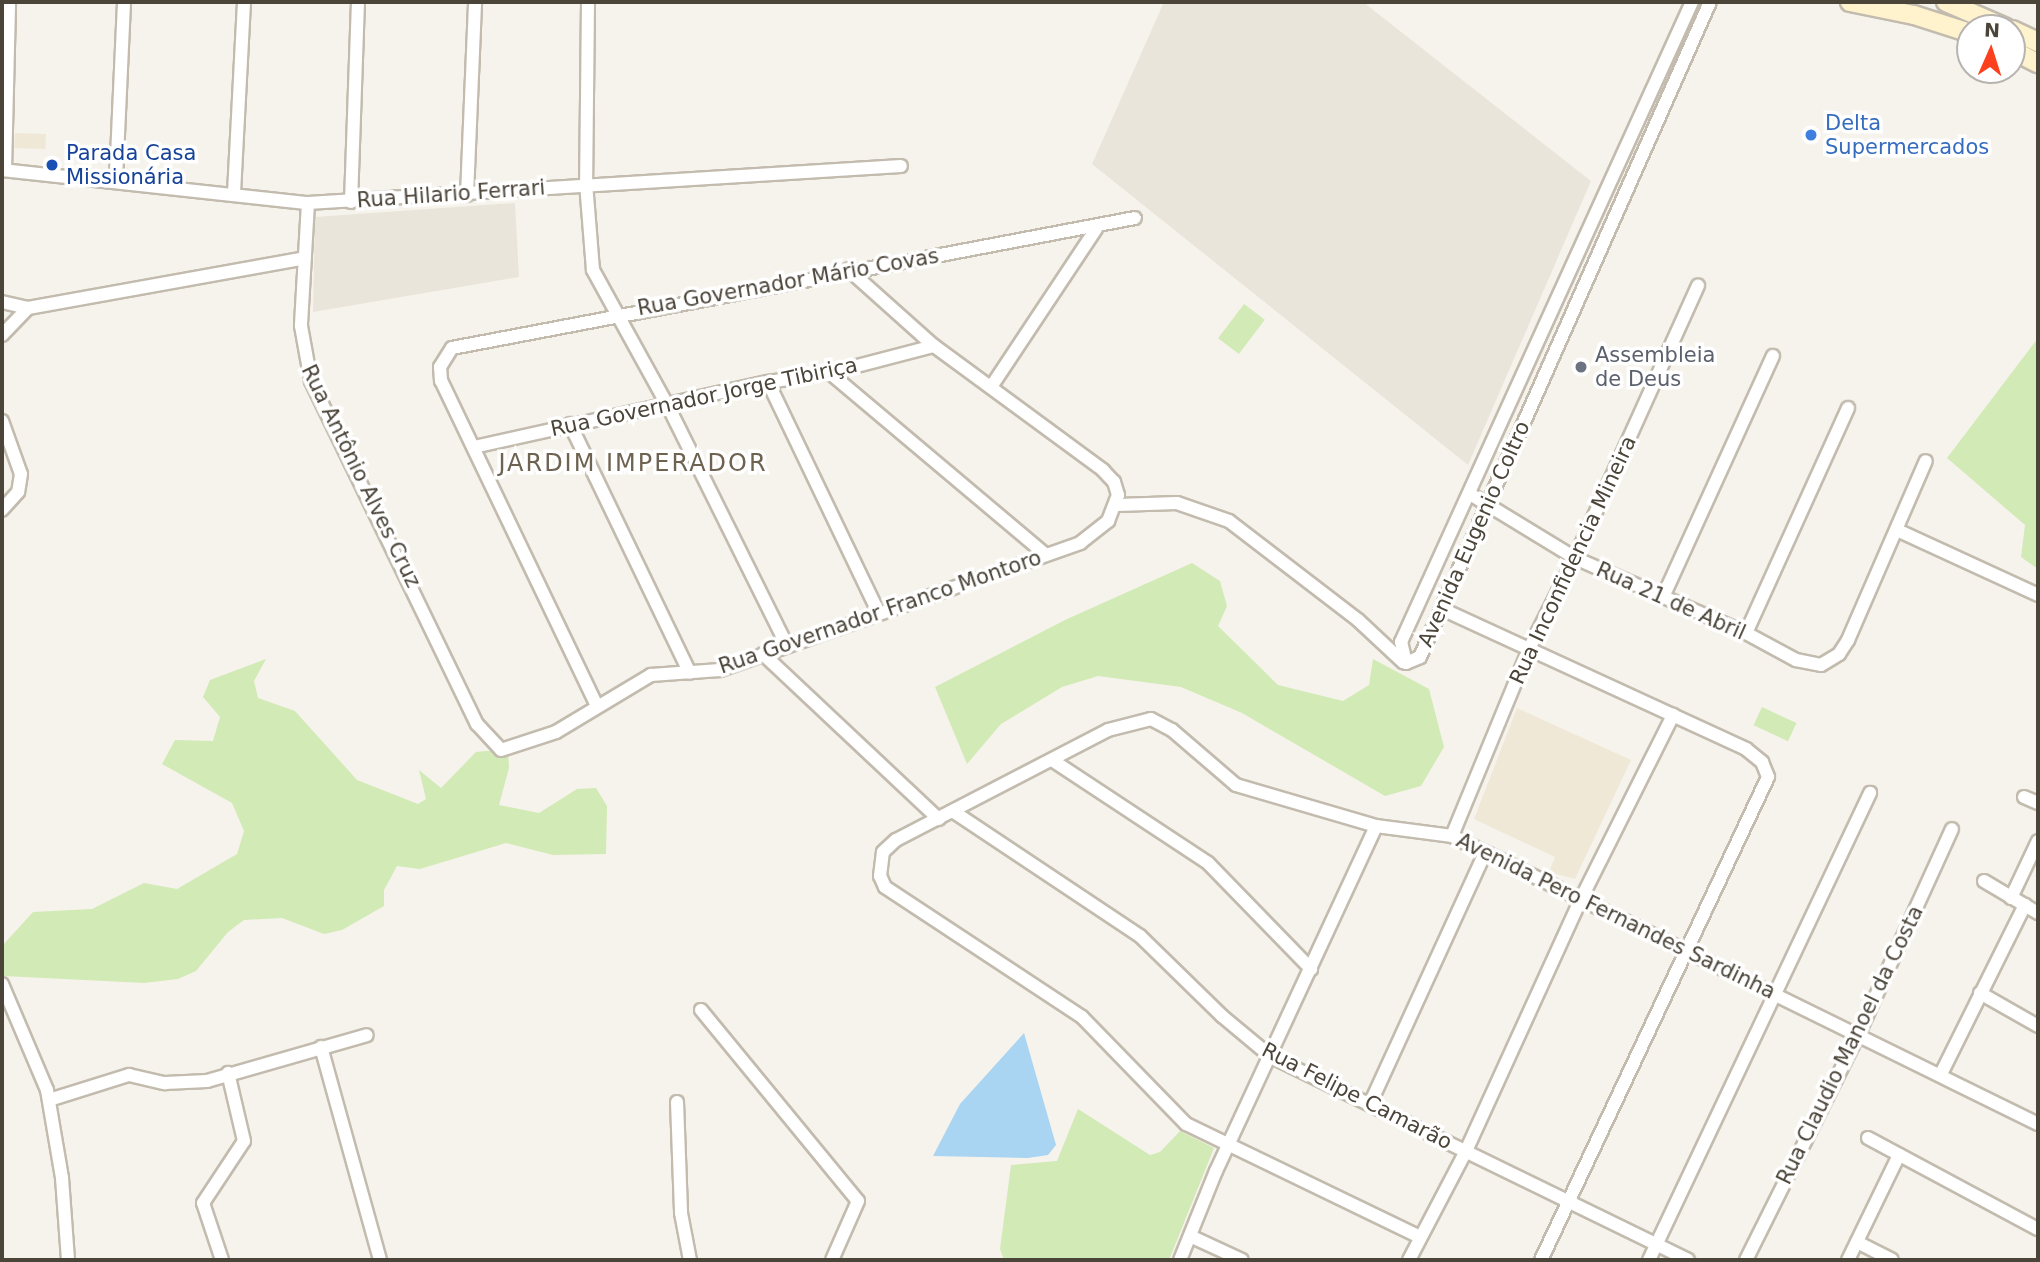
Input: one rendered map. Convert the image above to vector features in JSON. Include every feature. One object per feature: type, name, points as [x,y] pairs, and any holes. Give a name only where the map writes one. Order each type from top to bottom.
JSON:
[{"type":"main road","points":[[1850,2],[1914,15],[1956,28]]},
{"type":"main road","points":[[1946,2],[1974,14]]},
{"type":"street","points":[[3,170],[9,2]]},
{"type":"street","points":[[116,179],[124,2]]},
{"type":"street","points":[[234,193],[244,2]]},
{"type":"street","points":[[351,202],[358,2]]},
{"type":"street","points":[[467,195],[475,2]]},
{"type":"street","points":[[588,2],[586,183],[593,271],[614,314],[669,408],[787,646]]},
{"type":"street","name":"Avenida Eugenio Coltro","points":[[1692,2],[1628,150],[1401,642],[1406,663],[1420,657],[1710,2]]},
{"type":"street","points":[[1628,150],[1641,154]]},
{"type":"street","name":"Rua Hilario Ferrari","points":[[3,170],[116,179],[308,203],[467,195],[586,183],[901,166]]},
{"type":"street","name":"Rua Antônio Alves Cruz","points":[[308,203],[301,326],[311,381],[483,735]]},
{"type":"street","name":"Rua Governador Mário Covas","points":[[474,447],[441,381],[444,355],[464,343],[848,269],[1096,229],[1135,218]]},
{"type":"street","points":[[991,387],[1096,229]]},
{"type":"street","points":[[2,302],[28,309],[305,258]]},
{"type":"street","points":[[848,269],[934,346],[1103,470],[1114,482],[1117,505],[1177,503],[1229,521],[1358,620],[1406,663]]},
{"type":"street","name":"Rua Inconfidencia Mineira","points":[[1452,836],[1529,649],[1575,558],[1698,286]]},
{"type":"street","points":[[2,335],[28,309]]},
{"type":"street","points":[[1549,320],[1565,327]]},
{"type":"street","name":"Rua Governador Jorge Tibiriça","points":[[474,447],[570,424],[669,408],[768,382],[830,373],[934,346]]},
{"type":"street","points":[[1663,597],[1773,356]]},
{"type":"street","points":[[830,373],[1045,554]]},
{"type":"street","points":[[768,382],[878,612]]},
{"type":"street","points":[[1746,633],[1848,408]]},
{"type":"street","points":[[2,421],[21,474],[18,492],[2,510]]},
{"type":"street","points":[[570,424],[690,673]]},
{"type":"street","points":[[474,447],[597,706]]},
{"type":"street","points":[[1926,461],[1897,530],[2038,595]]},
{"type":"street","name":"Rua 21 de Abril","points":[[1470,494],[1575,558],[1746,633],[1796,660],[1821,665],[1839,654],[1848,640],[1897,530]]},
{"type":"street","name":"Rua Governador Franco Montoro","points":[[483,735],[494,746],[509,751],[556,732],[652,675],[720,670],[1045,554],[1096,533],[1117,505]]},
{"type":"street","points":[[1441,608],[1746,749],[1766,770],[1767,786],[1685,947],[1541,1260]]},
{"type":"street","points":[[762,654],[939,819]]},
{"type":"street","points":[[1409,1260],[1466,1151],[1581,900],[1673,715]]},
{"type":"street","name":"Avenida Pero Fernandes Sardinha","points":[[1052,760],[1121,724],[1151,719],[1172,730],[1236,785],[1376,826],[1452,836],[1484,855],[1685,947],[2038,1124]]},
{"type":"street","points":[[1311,969],[1208,863],[1052,760],[896,840],[883,852],[880,876],[903,903],[1058,999],[1105,1037],[1186,1124],[1420,1237]]},
{"type":"street","points":[[1648,1260],[1870,793]]},
{"type":"street","points":[[2024,797],[2038,803]]},
{"type":"street","name":"Rua Felipe Camarão","points":[[954,812],[1140,936],[1222,1016],[1270,1056],[1466,1151],[1568,1205],[1688,1260]]},
{"type":"street","points":[[1180,1260],[1216,1171],[1376,826]]},
{"type":"street","name":"Rua Claudio Manoel da Costa","points":[[1746,1260],[1859,1033],[1952,829]]},
{"type":"street","points":[[2011,898],[2038,841]]},
{"type":"street","points":[[1370,1104],[1484,855]]},
{"type":"street","points":[[1984,881],[2038,913]]},
{"type":"street","points":[[1941,1074],[2025,905]]},
{"type":"street","points":[[2,984],[49,1100],[62,1178],[68,1260]]},
{"type":"street","points":[[1980,993],[2038,1026]]},
{"type":"street","points":[[701,1010],[858,1201],[832,1260]]},
{"type":"street","points":[[49,1100],[129,1075],[165,1083],[208,1081],[228,1073],[367,1035]]},
{"type":"street","points":[[321,1047],[380,1260]]},
{"type":"street","points":[[222,1260],[203,1202],[244,1141],[228,1073]]},
{"type":"street","points":[[677,1102],[681,1213],[690,1260]]},
{"type":"street","points":[[1868,1138],[2038,1229]]},
{"type":"street","points":[[1848,1260],[1899,1155]]},
{"type":"street","points":[[1190,1236],[1242,1260]]},
{"type":"street","points":[[1857,1242],[1892,1260]]},
{"type":"shaded area","points":[[1164,2],[1363,2],[1591,181],[1468,465],[1092,164]]},
{"type":"shaded area","points":[[15,133],[46,134],[45,149],[14,148]]},
{"type":"shaded area","points":[[515,203],[519,277],[313,312],[315,217]]},
{"type":"shaded area","points":[[1517,708],[1631,760],[1575,879],[1549,872],[1555,857],[1474,819]]},
{"type":"green space","points":[[1244,304],[1265,320],[1239,354],[1218,338]]},
{"type":"green space","points":[[2038,338],[2038,569],[2021,557],[2025,525],[1947,458]]},
{"type":"green space","points":[[1192,563],[1220,581],[1227,606],[1218,626],[1278,685],[1343,701],[1369,685],[1373,659],[1429,689],[1444,747],[1421,786],[1385,796],[1242,713],[1181,687],[1098,676],[1062,687],[1001,724],[967,764],[935,687],[1065,620]]},
{"type":"green space","points":[[266,659],[254,681],[258,698],[295,711],[357,780],[418,804],[426,799],[419,770],[441,788],[476,752],[508,749],[509,768],[499,805],[539,813],[577,789],[596,788],[607,806],[606,854],[553,855],[506,843],[420,869],[397,866],[384,890],[384,906],[342,930],[324,934],[282,918],[244,920],[228,932],[196,971],[178,979],[144,983],[4,976],[2,946],[33,912],[92,909],[144,883],[177,889],[237,854],[244,831],[232,803],[162,764],[175,740],[213,741],[220,717],[203,697],[210,680]]},
{"type":"green space","points":[[1762,707],[1796,723],[1788,741],[1754,725]]},
{"type":"green space","points":[[1078,1109],[1150,1155],[1160,1152],[1180,1131],[1214,1148],[1169,1260],[1004,1260],[1000,1249],[1011,1165],[1057,1161]]},
{"type":"water","points":[[1024,1033],[1056,1145],[1048,1155],[1028,1158],[933,1156],[960,1104]]},
{"type":"place","name":"Delta Supermercados","points":[[1811,135]]},
{"type":"place","name":"Parada Casa Missionária","points":[[52,165]]},
{"type":"place","name":"Assembleia de Deus","points":[[1581,367]]},
{"type":"district","name":"JARDIM IMPERADOR","points":[[633,464]]}]
